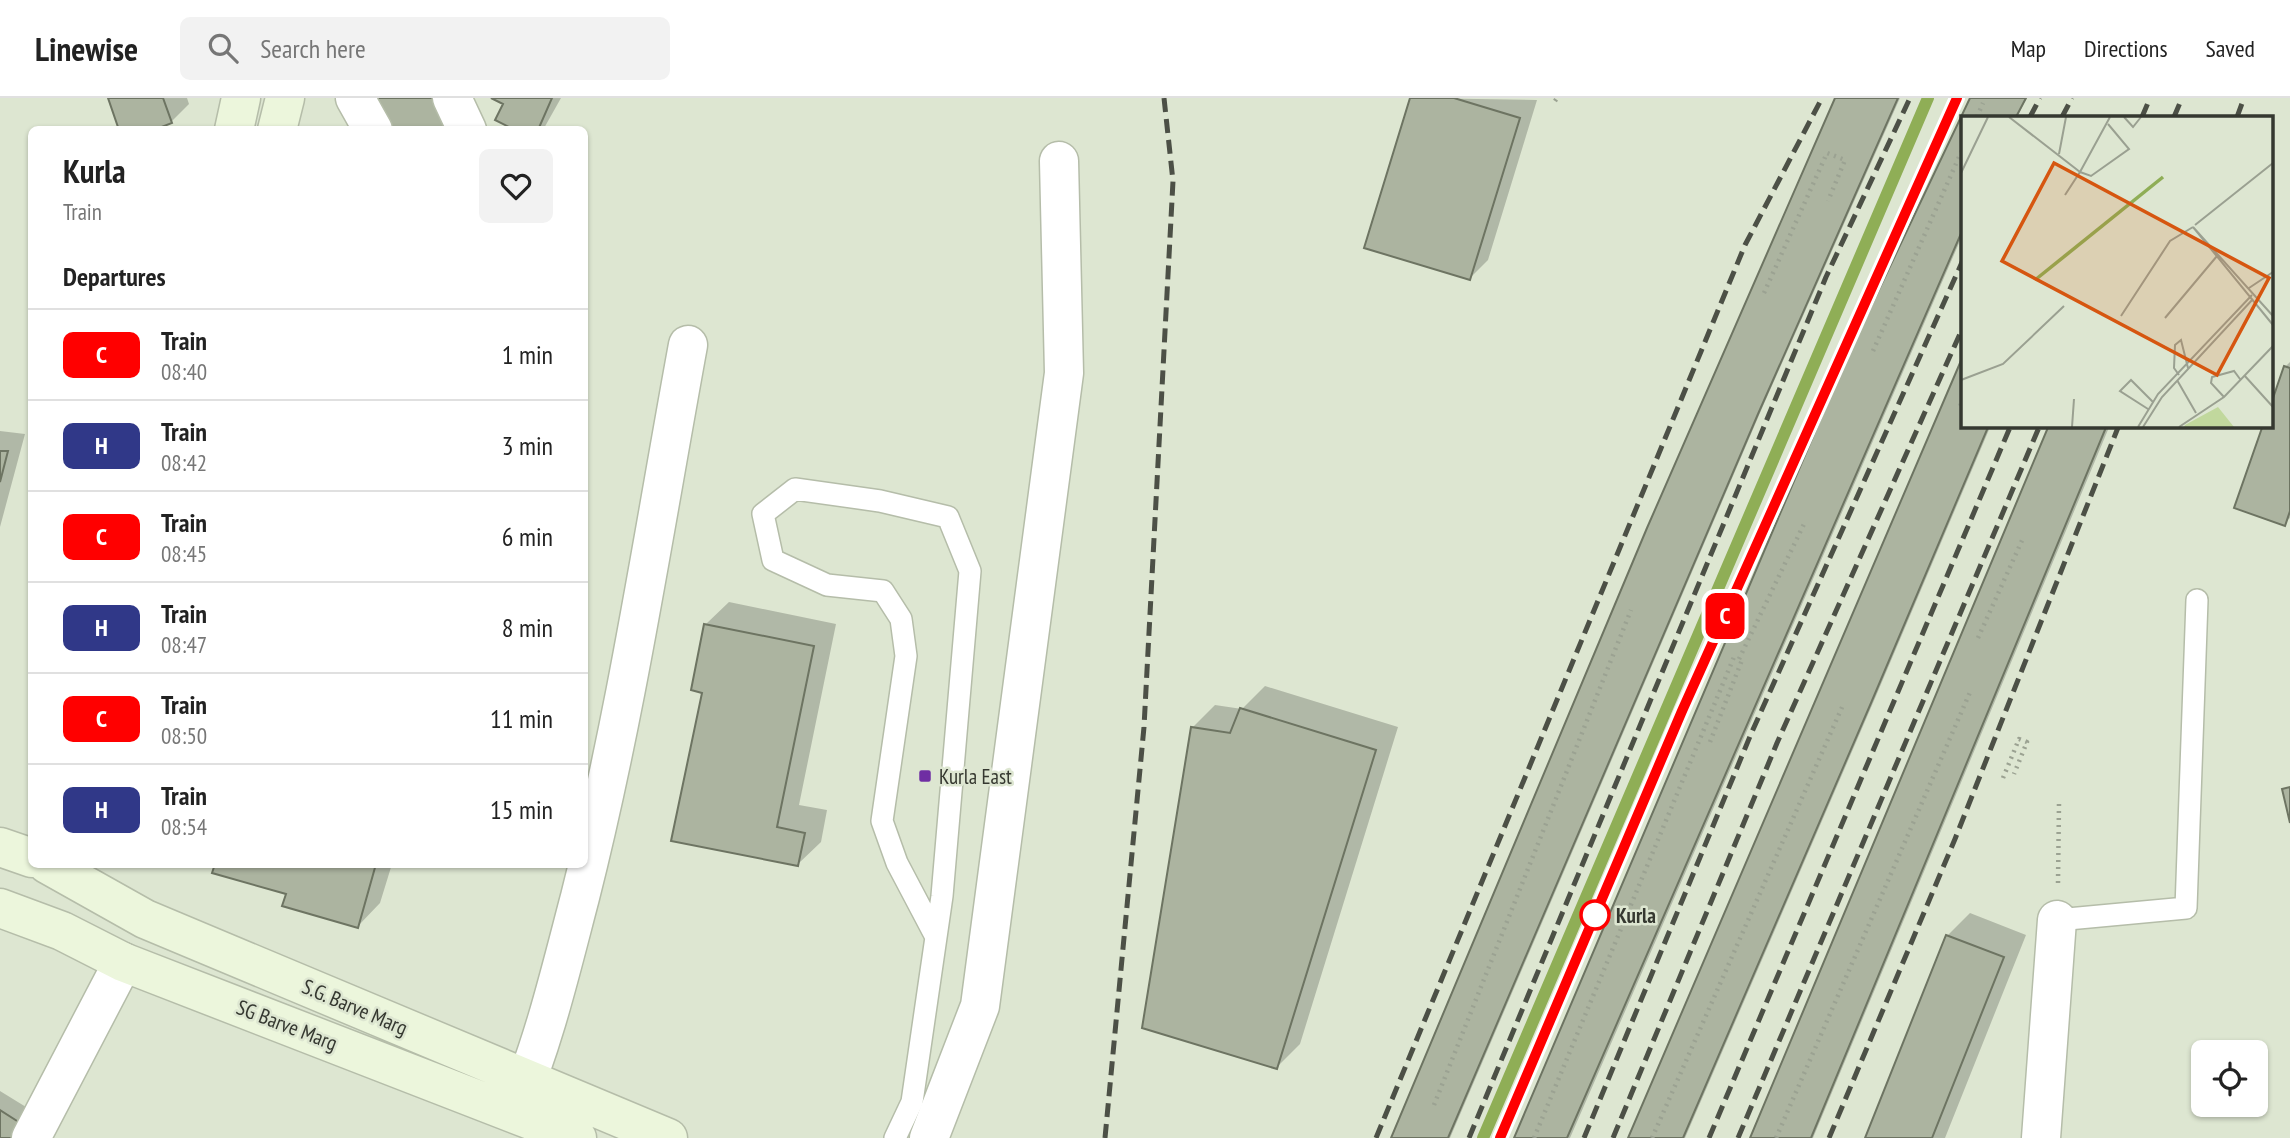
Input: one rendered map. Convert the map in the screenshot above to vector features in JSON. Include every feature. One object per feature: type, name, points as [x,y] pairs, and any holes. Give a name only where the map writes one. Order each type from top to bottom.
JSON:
[{"type":"main road","points":[[235,126],[241,98]]},
{"type":"main road","points":[[278,126],[285,98]]},
{"type":"main road","points":[[0,847],[28,857]]},
{"type":"main road","points":[[12,912],[63,869]]},
{"type":"main road","points":[[62,931],[63,869]]},
{"type":"main road","name":"S.G. Barve Marg","points":[[63,869],[145,919],[668,1138]]},
{"type":"main road","name":"SG Barve Marg","points":[[12,912],[62,931],[123,961],[577,1138]]},
{"type":"street","points":[[355,98],[371,126]]},
{"type":"street","points":[[452,98],[465,126]]},
{"type":"street","points":[[929,1138],[980,1006],[1063,373],[1059,161]]},
{"type":"street","points":[[588,863],[605,796],[688,345]]},
{"type":"street","points":[[513,1114],[528,1079],[558,982],[587,868]]},
{"type":"street","points":[[2040,1138],[2057,904]]},
{"type":"street","points":[[31,1138],[123,961]]},
{"type":"lane","points":[[895,1138],[912,1102],[936,937],[970,571],[948,517],[880,502],[795,489],[763,514],[774,560],[827,585],[883,591],[901,619],[906,656],[882,821],[897,863],[936,937]]},
{"type":"lane","points":[[2057,904],[2186,908],[2197,600]]},
{"type":"path","points":[[1977,116],[1983,103]]},
{"type":"path","points":[[1872,351],[1961,152]]},
{"type":"path","points":[[1764,293],[1827,153],[1845,160],[1828,201]]},
{"type":"path","points":[[1534,1138],[1738,658],[1804,524]]},
{"type":"path","points":[[1978,638],[2024,536]]},
{"type":"path","points":[[1434,1105],[1631,610]]},
{"type":"path","points":[[1710,742],[1738,658]]},
{"type":"path","points":[[1776,1138],[1942,750],[1971,690]]},
{"type":"path","points":[[1652,1138],[1843,705]]},
{"type":"path","points":[[2003,778],[2019,739],[2027,742],[2014,774]]},
{"type":"path","points":[[2057,904],[2059,803]]},
{"type":"building","points":[[108,98],[163,98],[172,123],[164,126],[118,126]]},
{"type":"building","points":[[367,98],[436,98],[451,126],[384,126]]},
{"type":"building","points":[[491,98],[552,98],[540,126],[507,126],[495,120],[503,104]]},
{"type":"building","points":[[1410,98],[1454,98],[1520,118],[1470,280],[1364,248]]},
{"type":"building","points":[[1835,98],[1898,98],[1758,414],[1448,1138],[1391,1138],[1647,528]]},
{"type":"building","points":[[1970,98],[2026,98],[2017,116],[1961,116]]},
{"type":"building","points":[[1961,117],[1961,234],[1567,1138],[1514,1138],[1846,359]]},
{"type":"building","points":[[1961,361],[1961,427],[1988,427],[1871,703],[1683,1138],[1628,1138]]},
{"type":"building","points":[[2284,366],[2290,368],[2290,511],[2285,526],[2234,508],[2262,427],[2272,427],[2272,401]]},
{"type":"building","points":[[2048,427],[2106,427],[1811,1138],[1750,1138]]},
{"type":"building","points":[[0,451],[8,451],[0,482]]},
{"type":"building","points":[[704,624],[814,646],[777,827],[805,833],[798,866],[671,841],[702,693],[691,690]]},
{"type":"building","points":[[1240,708],[1376,750],[1277,1069],[1142,1028],[1191,727],[1230,733]]},
{"type":"building","points":[[2290,787],[2290,823],[2282,789]]},
{"type":"building","points":[[214,868],[375,868],[358,928],[282,906],[286,894],[212,873]]},
{"type":"building","points":[[1946,935],[2004,957],[1932,1138],[1865,1138]]},
{"type":"building","points":[[0,1110],[28,1128],[22,1138],[0,1138]]},
{"type":"waterway","points":[[1483,1138],[1928,98]]},
{"type":"railway","points":[[1105,1138],[1144,727],[1173,181],[1164,98]]},
{"type":"railway","points":[[1376,1138],[1745,245],[1822,98]]},
{"type":"railway","points":[[1469,1138],[1826,277],[1910,98]]},
{"type":"railway","points":[[1500,1138],[1682,711],[1957,98]]},
{"type":"railway","points":[[2031,116],[2040,98]]},
{"type":"railway","points":[[2063,116],[2072,98]]},
{"type":"railway","points":[[2142,116],[2150,98]]},
{"type":"railway","points":[[2174,116],[2182,98]]},
{"type":"railway","points":[[2237,116],[2244,98]]},
{"type":"railway","points":[[1584,1138],[1751,734],[1961,264]]},
{"type":"railway","points":[[1613,1138],[1777,743],[1961,331]]},
{"type":"railway","points":[[1709,1138],[2010,427]]},
{"type":"railway","points":[[1738,1138],[2039,427]]},
{"type":"railway","points":[[1829,1138],[1955,839],[2118,427]]},
{"type":"train","name":"C","points":[[1500,1138],[1682,711],[1957,98]]},
{"type":"place","name":"Kurla East","points":[[925,776]]},
{"type":"place","name":"Kurla","points":[[1595,915]]}]
